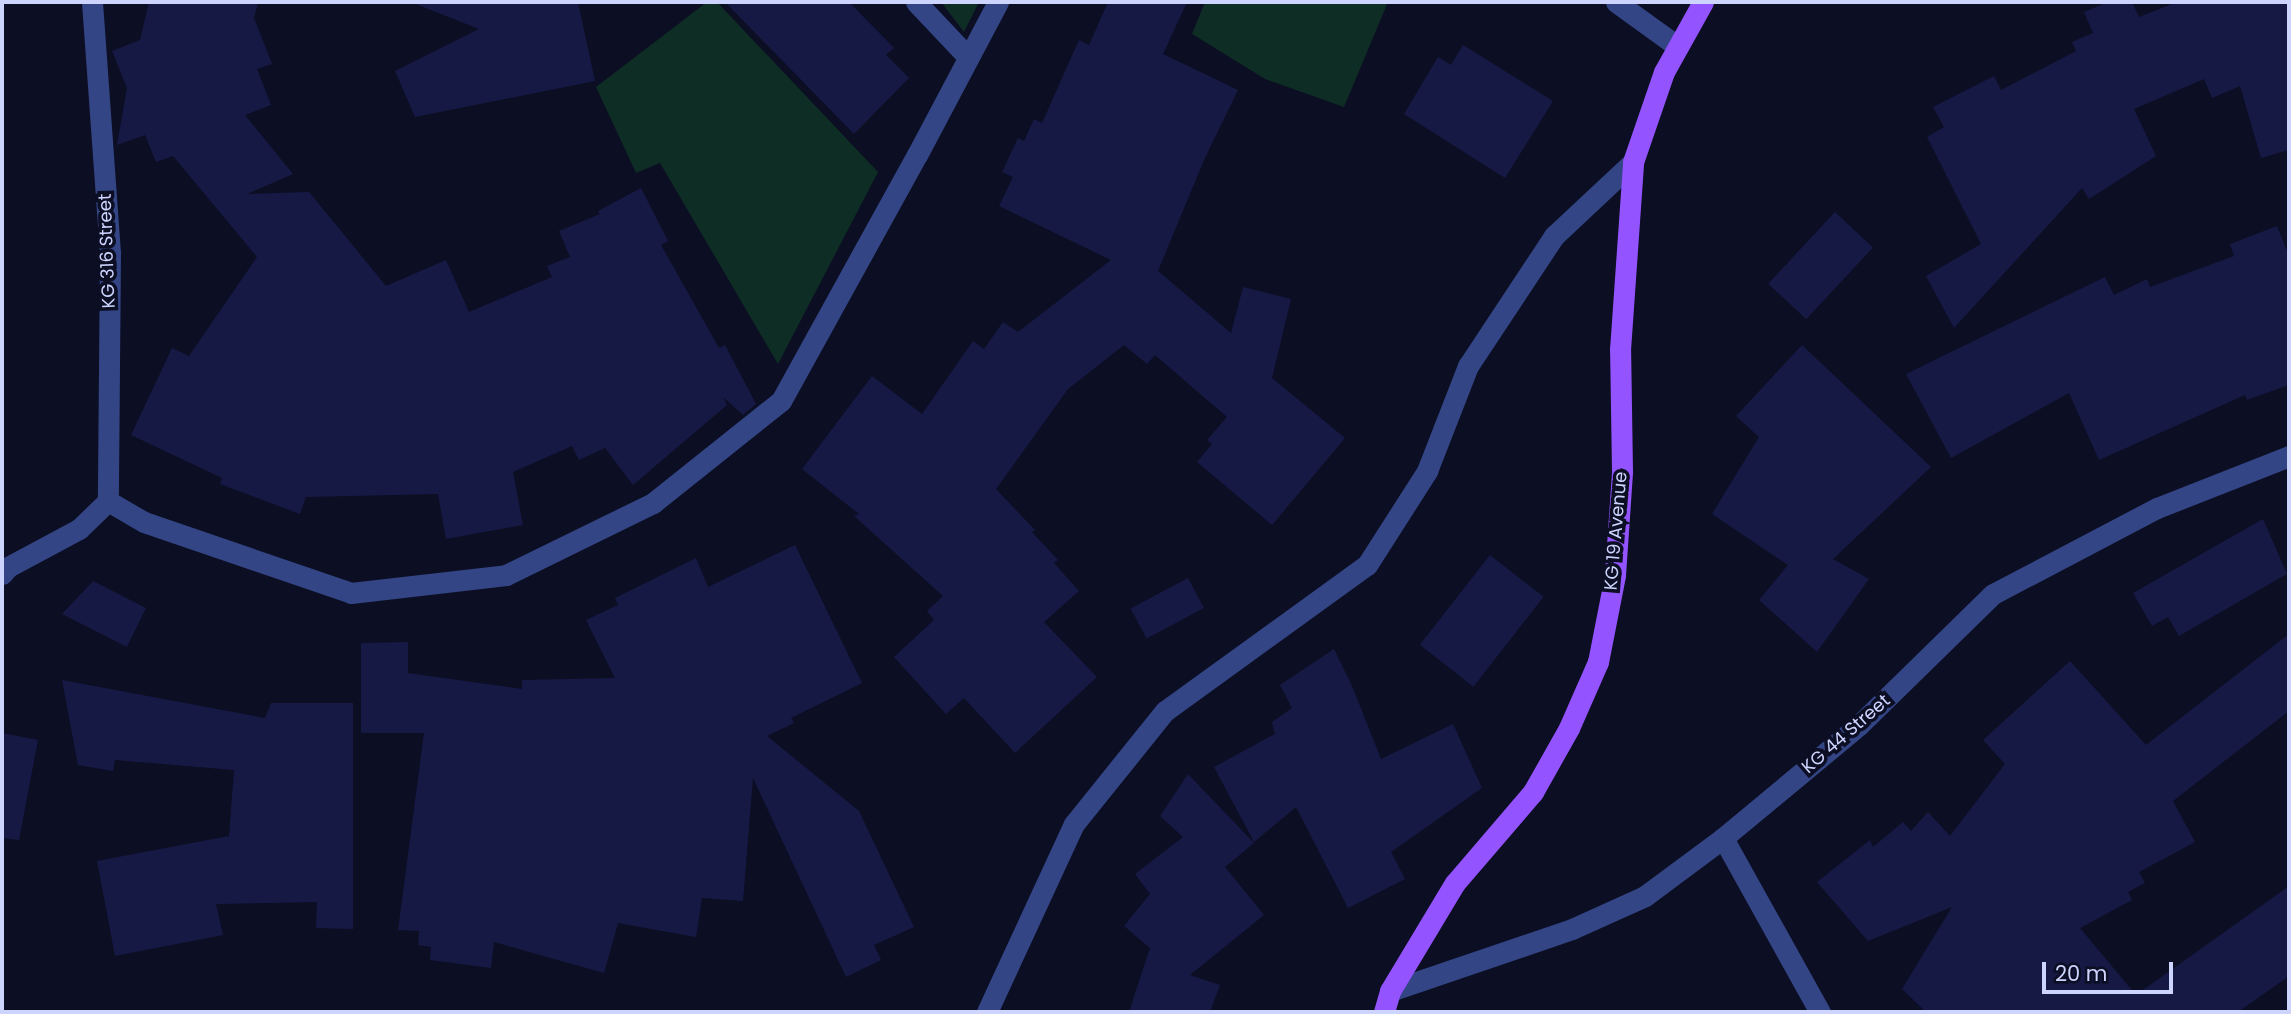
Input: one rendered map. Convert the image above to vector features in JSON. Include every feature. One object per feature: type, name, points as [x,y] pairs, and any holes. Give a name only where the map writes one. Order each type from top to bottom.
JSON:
[{"type":"main road","name":"KG 19 Avenue","points":[[1384,1012],[1390,991],[1455,883],[1533,792],[1569,728],[1598,662],[1615,575],[1622,471],[1620,350],[1633,162],[1664,72],[1703,2]]},
{"type":"street","name":"KG 316 Street","points":[[92,2],[110,253],[108,501]]},
{"type":"street","points":[[916,2],[968,57]]},
{"type":"street","points":[[2,574],[79,528],[108,501],[144,522],[351,593],[506,575],[653,503],[781,401],[998,2]]},
{"type":"street","points":[[1616,2],[1677,46]]},
{"type":"street","points":[[986,1012],[1074,824],[1165,711],[1367,565],[1427,471],[1468,366],[1554,236],[1633,162]]},
{"type":"street","name":"KG 44 Street","points":[[1390,991],[1572,929],[1645,896],[1723,838],[1860,725],[1993,594],[2157,508],[2289,456]]},
{"type":"street","points":[[1723,838],[1820,1012]]},
{"type":"green space","points":[[707,2],[717,2],[878,172],[778,364],[660,163],[636,173],[596,87]]},
{"type":"green space","points":[[941,2],[979,2],[964,32]]},
{"type":"green space","points":[[1205,2],[1388,2],[1344,107],[1265,79],[1192,34]]},
{"type":"building","points":[[149,2],[258,2],[254,18],[272,64],[257,69],[271,105],[245,115],[293,174],[247,194],[309,192],[386,286],[446,260],[469,312],[552,277],[547,266],[570,257],[559,231],[600,214],[598,211],[641,188],[668,241],[661,245],[719,348],[725,345],[756,404],[743,415],[723,397],[727,405],[633,485],[605,448],[579,460],[572,446],[513,472],[523,525],[446,539],[438,494],[306,497],[300,514],[220,484],[222,478],[131,435],[172,348],[189,356],[257,257],[173,156],[156,162],[145,135],[117,145],[127,88],[112,51],[140,40]]},
{"type":"building","points":[[416,2],[578,2],[595,81],[415,117],[395,71],[479,29]]},
{"type":"building","points":[[725,2],[849,2],[894,48],[886,55],[909,78],[854,134]]},
{"type":"building","points":[[1108,2],[1187,2],[1163,54],[1238,90],[1204,160],[1158,271],[1231,333],[1243,287],[1291,299],[1272,378],[1345,438],[1272,525],[1197,462],[1212,444],[1207,440],[1227,417],[1155,355],[1147,364],[1124,345],[1068,389],[996,489],[1035,530],[1032,532],[1058,560],[1054,563],[1079,591],[1044,622],[1097,677],[1015,753],[964,698],[946,714],[894,657],[934,620],[927,611],[943,596],[854,516],[859,514],[802,469],[872,376],[922,414],[973,341],[984,349],[1003,322],[1018,332],[1111,260],[999,206],[1013,177],[1002,172],[1018,138],[1024,141],[1034,119],[1042,123],[1079,40],[1089,45]]},
{"type":"building","points":[[2108,2],[2132,2],[2139,17],[2177,2],[2289,2],[2289,150],[2261,158],[2240,86],[2212,98],[2204,79],[2134,109],[2156,156],[2089,199],[2082,188],[1954,328],[1926,276],[1981,244],[1927,137],[1944,127],[1933,107],[1994,76],[2001,90],[2076,51],[2072,42],[2093,33],[2084,12]]},
{"type":"building","points":[[1463,45],[1553,101],[1505,178],[1404,114],[1438,57],[1451,65]]},
{"type":"building","points":[[1835,212],[1873,247],[1806,319],[1768,284]]},
{"type":"building","points":[[2277,226],[2289,256],[2289,385],[2247,400],[2245,395],[2099,460],[2069,393],[1951,458],[1906,374],[2105,277],[2114,295],[2147,279],[2150,287],[2234,256],[2230,244]]},
{"type":"building","points":[[1802,345],[1931,467],[1833,559],[1869,579],[1817,652],[1759,600],[1788,565],[1712,514],[1759,437],[1736,416]]},
{"type":"building","points":[[2263,519],[2287,574],[2179,636],[2168,617],[2152,626],[2133,593]]},
{"type":"building","points":[[795,545],[862,683],[791,718],[794,723],[767,736],[859,811],[914,927],[874,945],[881,960],[846,977],[753,778],[743,901],[702,898],[696,937],[618,923],[604,973],[494,942],[491,968],[430,960],[431,947],[418,945],[419,931],[398,930],[424,733],[361,733],[361,643],[408,642],[408,673],[522,689],[522,680],[615,678],[586,620],[618,605],[615,598],[696,558],[708,587]]},
{"type":"building","points":[[1490,555],[1544,597],[1473,687],[1420,645]]},
{"type":"building","points":[[1188,578],[1204,608],[1147,639],[1131,609]]},
{"type":"building","points":[[93,581],[146,608],[127,647],[62,614]]},
{"type":"building","points":[[2289,634],[2289,711],[2173,801],[2195,842],[2139,872],[2145,883],[2128,892],[2132,900],[2080,928],[2136,995],[2289,886],[2289,976],[2238,1012],[1926,1012],[1902,989],[1952,907],[1868,941],[1817,882],[1870,840],[1873,847],[1903,822],[1911,831],[1928,812],[1950,836],[2005,764],[1983,740],[2070,661],[2146,745]]},
{"type":"building","points":[[1334,649],[1381,759],[1453,724],[1482,788],[1391,852],[1405,879],[1348,908],[1296,807],[1254,842],[1214,767],[1275,734],[1272,722],[1292,708],[1280,685]]},
{"type":"building","points":[[62,680],[265,718],[271,703],[353,703],[353,929],[316,928],[317,902],[216,904],[223,935],[115,956],[97,861],[229,836],[234,770],[115,760],[113,771],[78,765]]},
{"type":"building","points":[[2,733],[38,740],[19,840],[2,838]]},
{"type":"building","points":[[1188,774],[1254,843],[1225,867],[1264,915],[1190,975],[1220,985],[1210,1012],[1129,1012],[1150,948],[1124,926],[1150,894],[1135,874],[1183,837],[1160,816]]}]
